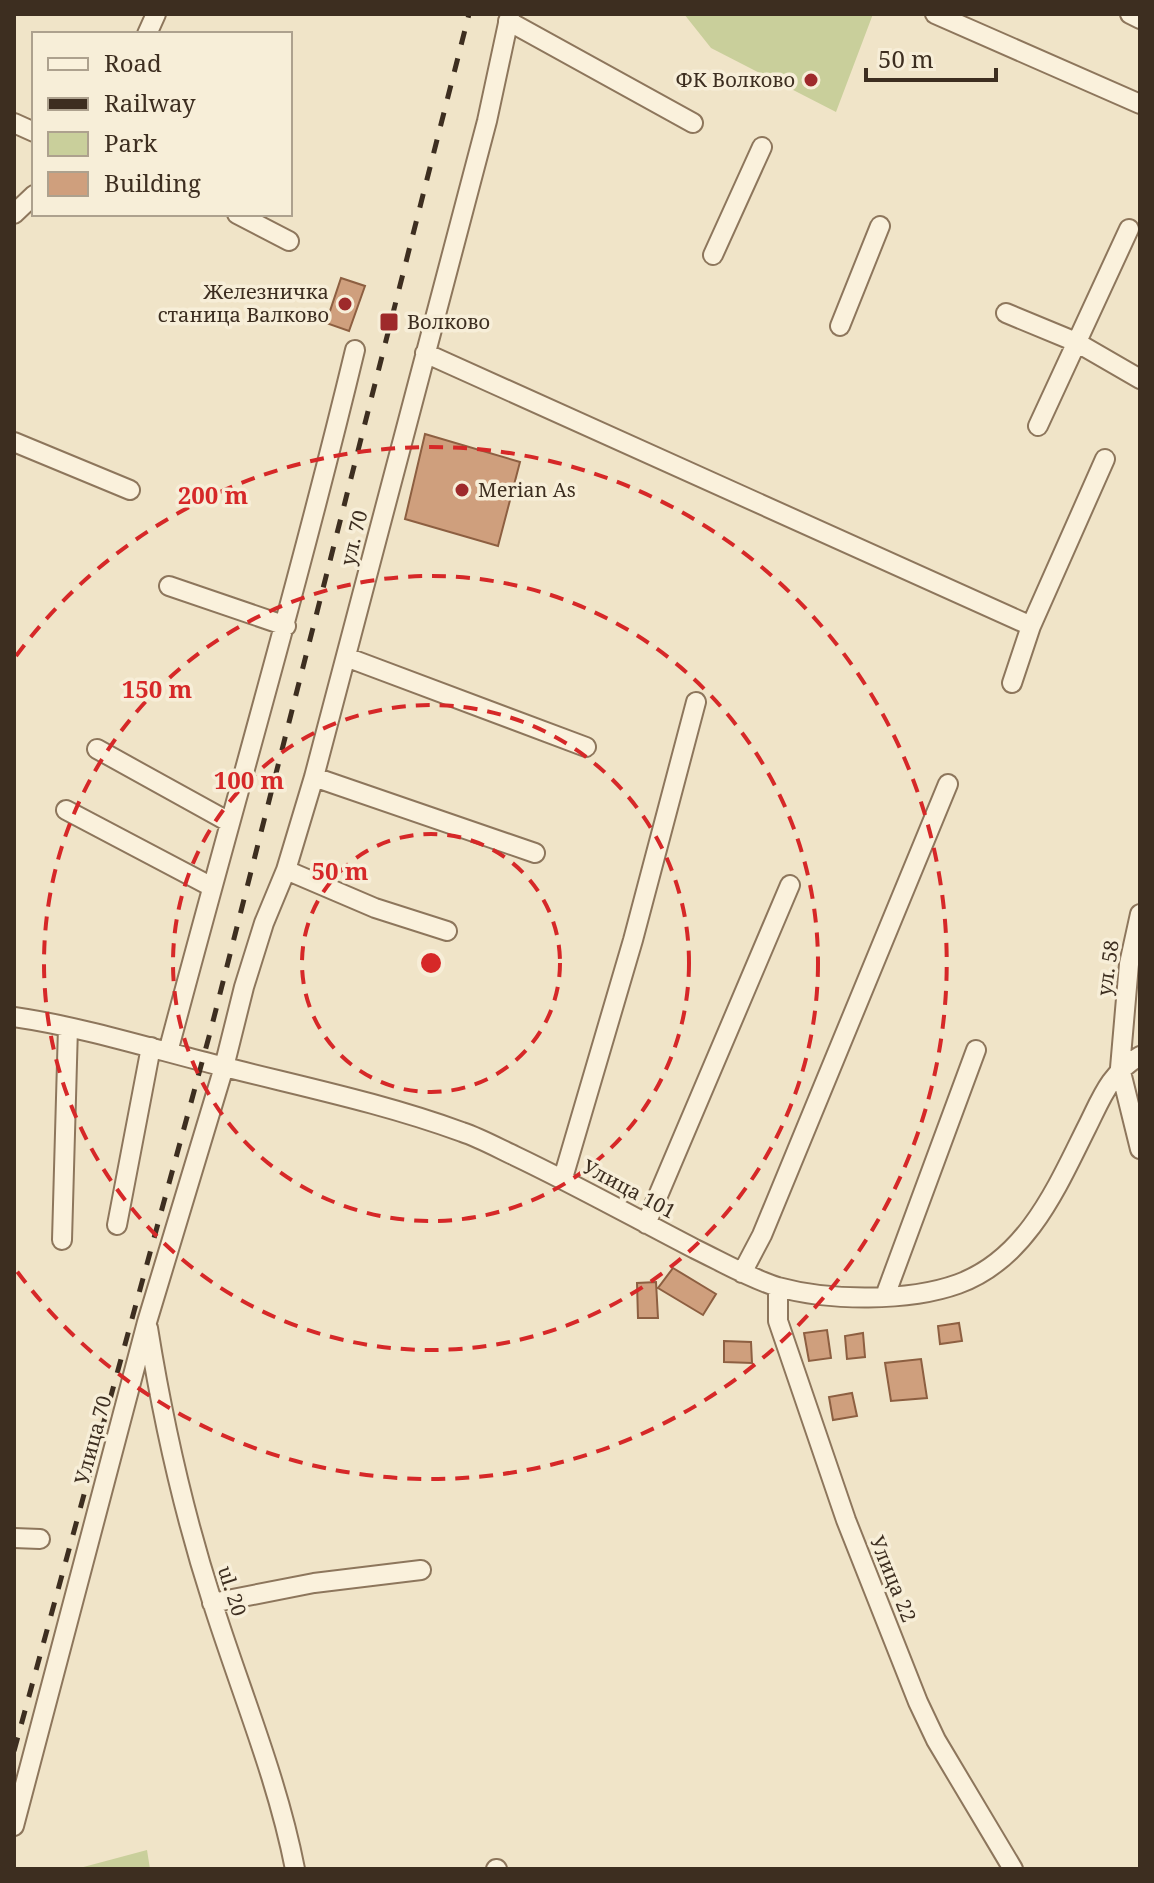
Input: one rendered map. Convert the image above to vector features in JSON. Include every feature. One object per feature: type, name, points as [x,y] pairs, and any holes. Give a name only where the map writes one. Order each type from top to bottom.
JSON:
[{"type":"street","points":[[935,14],[1140,104]]},
{"type":"street","points":[[1130,14],[1140,19]]},
{"type":"street","points":[[509,18],[693,123]]},
{"type":"street","name":"ул. 70","points":[[224,1067],[264,923],[286,870],[314,777],[487,121],[509,18]]},
{"type":"street","points":[[713,255],[762,147]]},
{"type":"street","points":[[14,214],[32,197]]},
{"type":"street","points":[[241,216],[289,241]]},
{"type":"street","points":[[840,326],[880,226]]},
{"type":"street","points":[[1038,426],[1129,229]]},
{"type":"street","points":[[1006,313],[1076,342],[1140,379]]},
{"type":"street","points":[[117,1225],[160,1049],[212,887],[286,626],[355,350]]},
{"type":"street","points":[[425,353],[1031,626]]},
{"type":"street","points":[[14,442],[130,490]]},
{"type":"street","points":[[1012,683],[1031,626],[1105,459]]},
{"type":"street","points":[[169,586],[286,626]]},
{"type":"street","points":[[346,657],[586,747]]},
{"type":"street","points":[[563,1178],[633,940],[696,702]]},
{"type":"street","points":[[97,749],[229,822]]},
{"type":"street","points":[[314,777],[535,853]]},
{"type":"street","points":[[742,1273],[762,1235],[948,784]]},
{"type":"street","points":[[66,810],[212,887]]},
{"type":"street","points":[[286,870],[375,908],[447,931]]},
{"type":"street","points":[[646,1224],[790,885]]},
{"type":"street","name":"ул. 58","points":[[1120,1068],[1129,964],[1140,914]]},
{"type":"street","name":"Улица 101","points":[[14,1017],[160,1049],[359,1101],[463,1132],[563,1178],[742,1273],[778,1287],[832,1296],[925,1293],[960,1284],[999,1262],[1027,1233],[1051,1200],[1120,1068]]},
{"type":"street","points":[[62,1240],[68,1027]]},
{"type":"street","points":[[885,1296],[976,1050]]},
{"type":"street","points":[[1140,1056],[1120,1068],[1140,1149]]},
{"type":"street","name":"Улица 70","points":[[14,1826],[147,1322],[224,1067]]},
{"type":"street","name":"Улица 22","points":[[778,1287],[778,1321],[846,1520],[918,1702],[936,1740],[1013,1869]]},
{"type":"street","name":"ul. 20","points":[[147,1322],[179,1490],[212,1603],[265,1754],[295,1869]]},
{"type":"street","points":[[14,1538],[40,1539]]},
{"type":"street","points":[[212,1603],[314,1583],[421,1570]]},
{"type":"green space","name":"ФК Волково","points":[[684,14],[873,14],[836,112],[711,48]]},
{"type":"green space","points":[[147,1850],[150,1869],[76,1869]]},
{"type":"building","name":"Железничка станица Валково","points":[[341,278],[365,286],[349,331],[326,323]]},
{"type":"building","name":"Merian As","points":[[425,434],[520,462],[498,546],[405,519]]},
{"type":"building","points":[[673,1268],[716,1294],[703,1315],[658,1288]]},
{"type":"building","points":[[656,1282],[658,1318],[638,1318],[637,1283]]},
{"type":"building","points":[[959,1323],[962,1341],[940,1344],[938,1326]]},
{"type":"building","points":[[827,1330],[831,1358],[809,1361],[804,1333]]},
{"type":"building","points":[[863,1333],[865,1357],[847,1359],[845,1336]]},
{"type":"building","points":[[724,1341],[751,1342],[752,1363],[724,1362]]},
{"type":"building","points":[[921,1359],[927,1398],[891,1401],[885,1363]]},
{"type":"building","points":[[852,1393],[857,1416],[833,1420],[829,1397]]},
{"type":"railway","points":[[14,1751],[210,1033],[469,14]]},
{"type":"place","name":"ФК Волково","points":[[811,80]]},
{"type":"place","name":"Железничка станица Валково","points":[[345,304]]},
{"type":"place","name":"Волково","points":[[389,322]]},
{"type":"place","name":"Merian As","points":[[462,490]]}]
